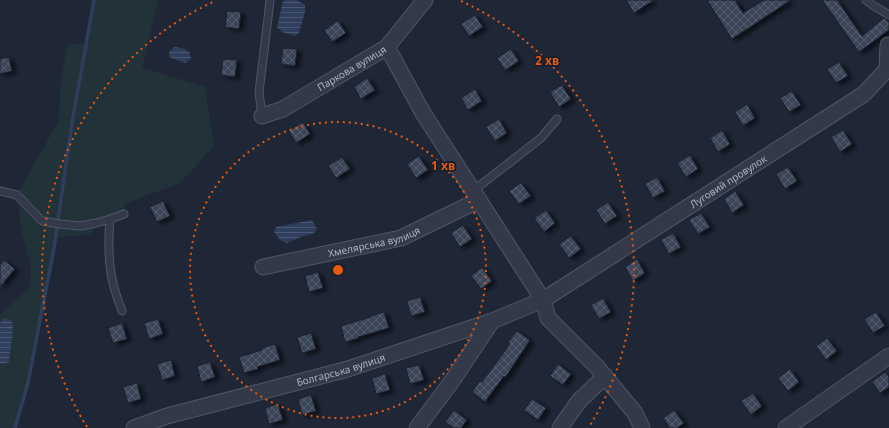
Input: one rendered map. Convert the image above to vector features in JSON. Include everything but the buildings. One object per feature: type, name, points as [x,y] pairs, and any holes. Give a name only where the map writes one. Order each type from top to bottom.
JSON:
[{"type":"street","name":"Паркова вулиця","points":[[262,116],[283,109],[387,47],[425,0]]},
{"type":"street","name":"Луговий провулок","points":[[543,300],[864,94],[887,69],[889,45]]},
{"type":"street","points":[[387,47],[423,113],[543,300],[548,318],[605,376],[635,413],[642,428]]},
{"type":"street","name":"Хмелярська вулиця","points":[[263,268],[401,238],[476,195]]},
{"type":"street","name":"Болгарська вулиця","points":[[134,428],[167,416],[348,369],[492,321],[543,300]]},
{"type":"street","points":[[417,428],[452,381],[492,321]]},
{"type":"street","points":[[786,428],[889,356]]},
{"type":"street","points":[[560,428],[579,401],[605,376]]},
{"type":"lane","points":[[262,116],[259,92],[270,0]]},
{"type":"lane","points":[[866,0],[889,15]]},
{"type":"lane","points":[[476,195],[541,138],[557,119]]},
{"type":"lane","points":[[0,191],[17,195],[42,221],[80,226],[96,223],[124,214]]},
{"type":"lane","points":[[110,219],[108,236],[109,262],[114,288],[122,311]]},
{"type":"shaded area","points":[[94,0],[158,0],[142,68],[205,87],[214,146],[180,183],[124,204],[124,214],[97,223],[91,234],[55,238],[28,383],[15,428],[0,428],[0,315],[30,287],[31,265],[22,233],[17,195],[59,120],[60,89],[67,45],[86,43]]},
{"type":"water","points":[[297,0],[305,5],[305,12],[299,33],[295,36],[282,32],[277,27],[283,1]]},
{"type":"water","points":[[175,47],[185,49],[190,53],[191,59],[185,63],[169,57],[169,51]]},
{"type":"water","points":[[312,220],[317,229],[313,234],[303,236],[287,243],[280,240],[274,232],[276,227]]},
{"type":"water","points":[[4,318],[12,321],[13,329],[9,362],[3,364],[0,363],[0,323]]},
{"type":"waterway","points":[[15,428],[28,383],[54,248],[72,123],[94,0]]}]
